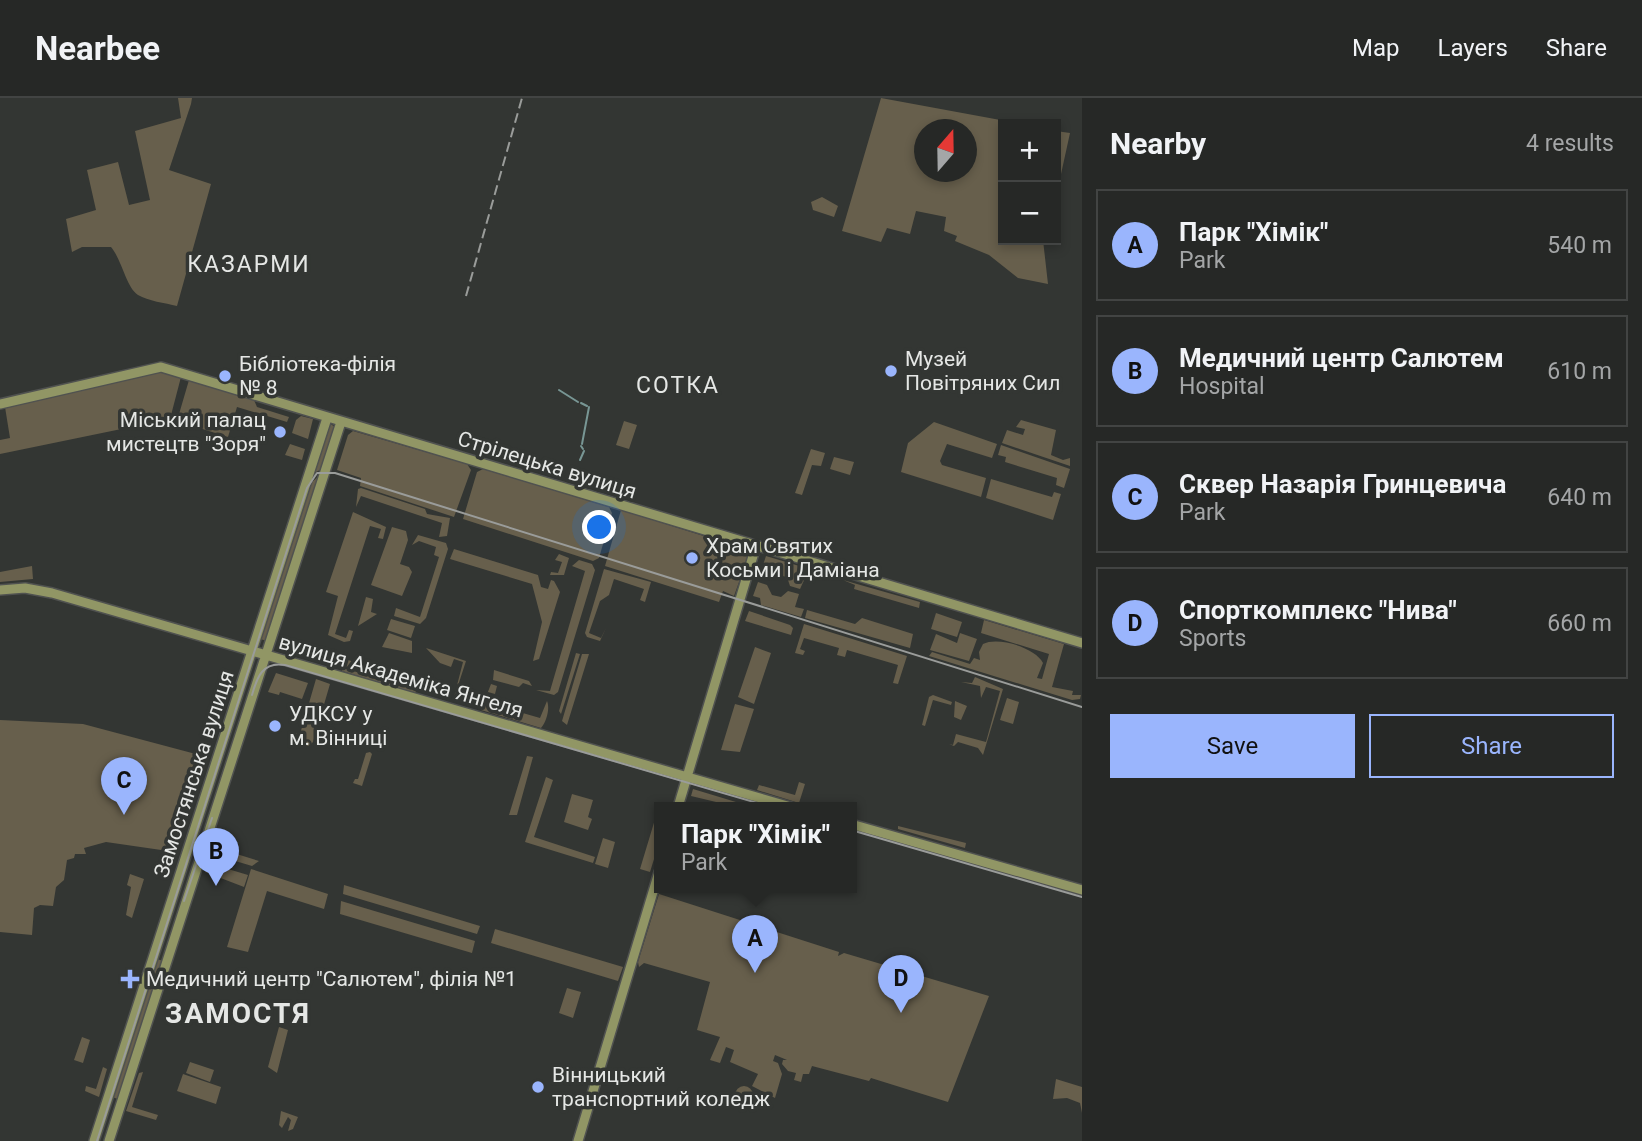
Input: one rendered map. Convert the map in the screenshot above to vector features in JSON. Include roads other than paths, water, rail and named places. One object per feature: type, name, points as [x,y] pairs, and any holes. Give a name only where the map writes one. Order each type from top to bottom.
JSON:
[{"type":"main road","name":"Стрілецька вулиця","points":[[0,404],[161,367],[1082,643]]},
{"type":"main road","name":"Замостянська вулиця","points":[[94,1141],[327,418]]},
{"type":"main road","name":"Замостянська вулиця","points":[[109,1141],[341,422]]},
{"type":"main road","points":[[680,802],[756,546]]},
{"type":"main road","name":"вулиця Академіка Янгеля","points":[[0,590],[25,589],[52,593],[774,802]]},
{"type":"main road","points":[[857,826],[1082,890]]},
{"type":"main road","points":[[578,1141],[654,889]]},
{"type":"waterway","points":[[559,390],[578,402]]},
{"type":"waterway","points":[[581,403],[587,406]]},
{"type":"waterway","points":[[582,444],[589,407]]},
{"type":"waterway","points":[[580,460],[584,451]]},
{"type":"tram line","points":[[97,1141],[307,488],[317,473],[335,473],[1082,707]]},
{"type":"tram line","points":[[252,695],[256,682],[266,668],[277,664],[285,665],[754,802]]},
{"type":"tram line","points":[[184,901],[212,818]]},
{"type":"tram line","points":[[857,832],[1082,897]]},
{"type":"railway","points":[[466,296],[522,98]]},
{"type":"place","name":"Музей Повітряних Сил","points":[[891,371]]},
{"type":"place","name":"Бібліотека-філія № 8","points":[[225,376]]},
{"type":"place","name":"Міський палац мистецтв \"Зоря\"","points":[[280,432]]},
{"type":"place","name":"Храм Святих Косьми і Даміана","points":[[692,558]]},
{"type":"place","name":"УДКСУ у м. Вінниці","points":[[275,726]]},
{"type":"place","name":"Сквер Назарія Гринцевича","points":[[124,815]]},
{"type":"place","name":"Медичний центр Салютем","points":[[216,886]]},
{"type":"place","name":"Парк \"Хімік\"","points":[[755,973]]},
{"type":"place","name":"Медичний центр \"Салютем\", філія №1","points":[[130,979]]},
{"type":"place","name":"Спорткомплекс \"Нива\"","points":[[901,1013]]},
{"type":"place","name":"Вінницький транспортний коледж","points":[[538,1087]]},
{"type":"district","name":"КАЗАРМИ","points":[[249,264]]},
{"type":"district","name":"СОТКА","points":[[678,385]]},
{"type":"district","name":"ЗАМОСТЯ","points":[[238,1013]]}]
